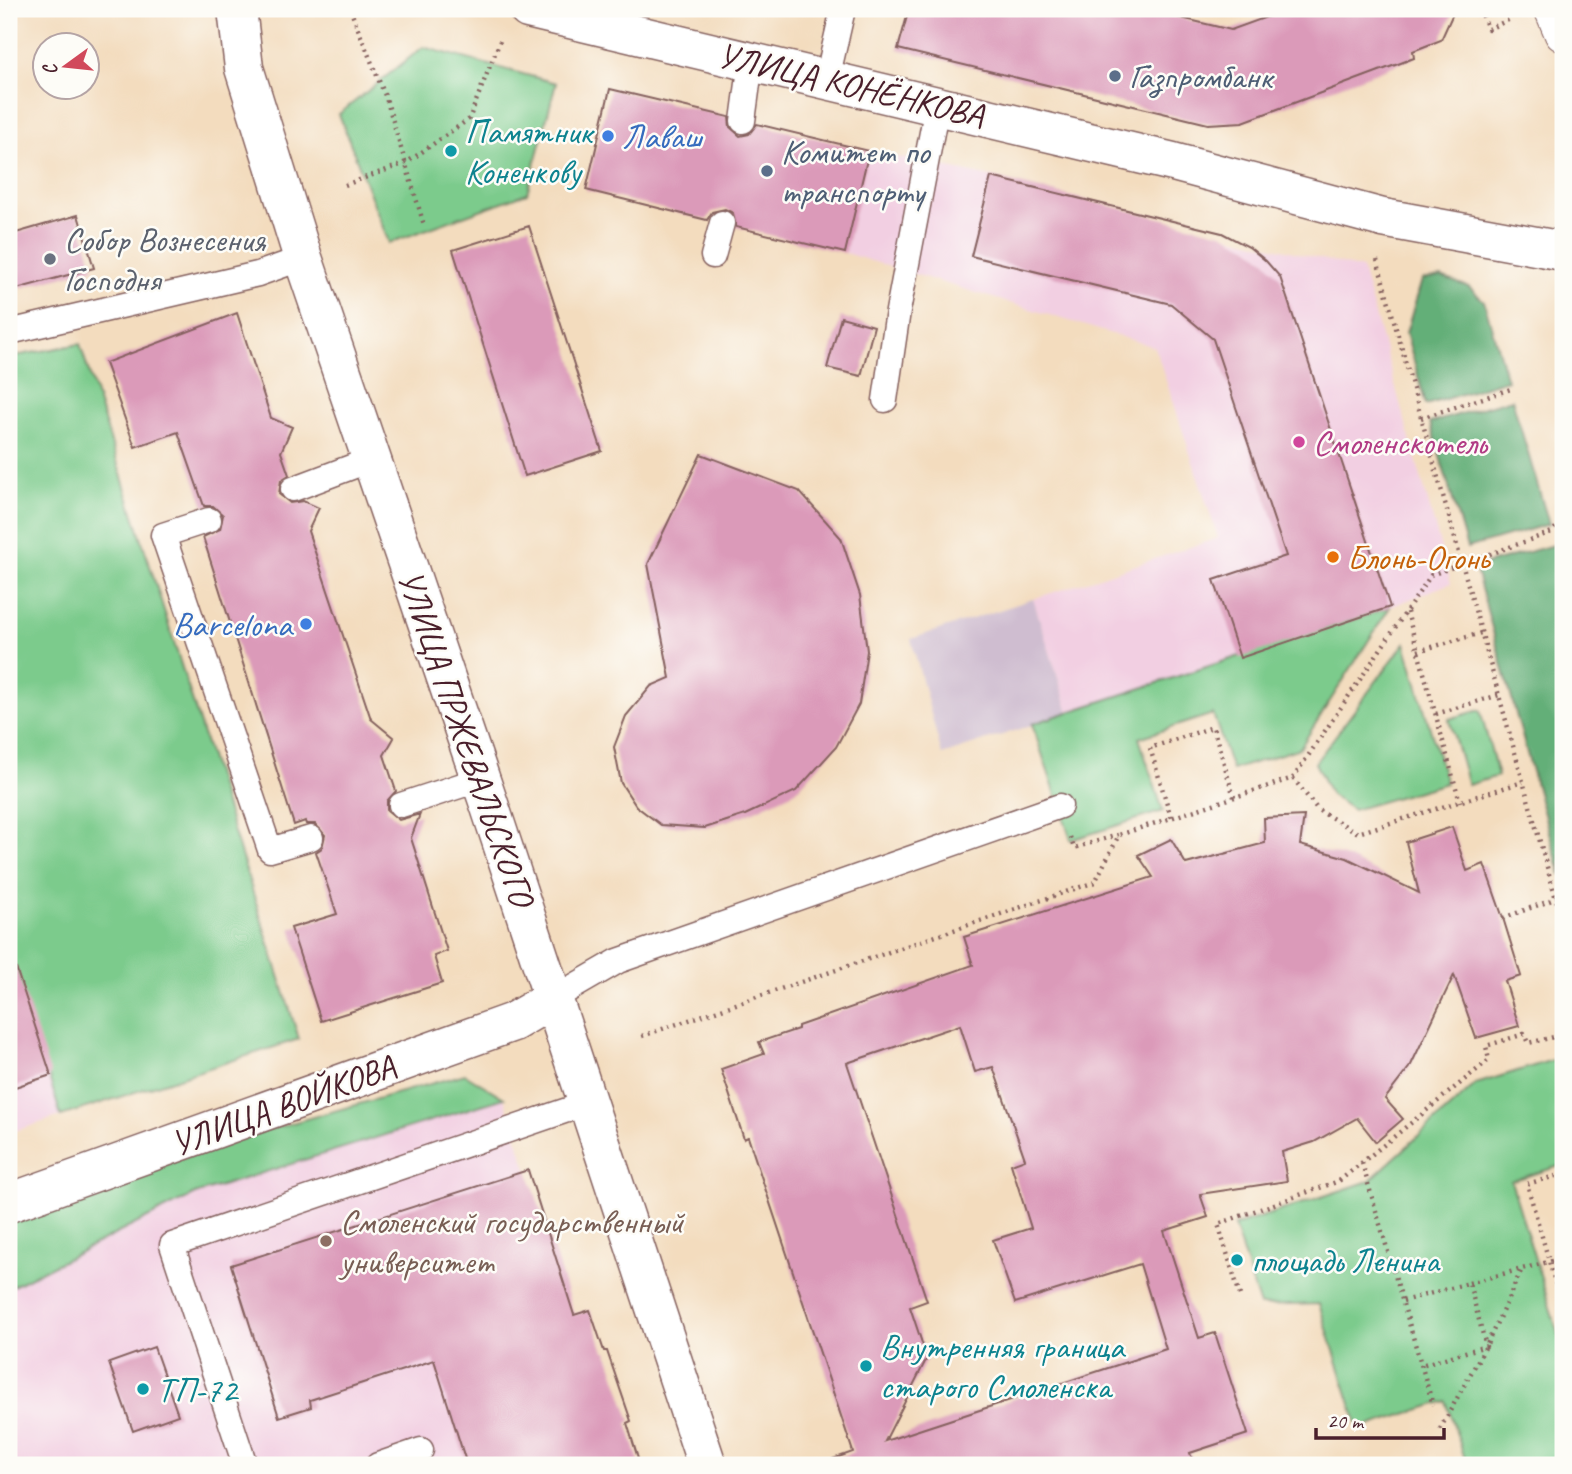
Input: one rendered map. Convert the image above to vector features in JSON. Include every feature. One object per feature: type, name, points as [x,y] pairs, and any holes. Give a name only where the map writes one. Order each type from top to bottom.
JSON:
[{"type":"street","name":"УЛИЦА ПРЖЕВАЛЬСКОГО","points":[[237,9],[244,68],[303,258],[481,779],[707,1465]]},
{"type":"street","name":"УЛИЦА КОНЁНКОВА","points":[[528,9],[1173,162],[1383,218],[1563,251]]},
{"type":"street","points":[[1553,9],[1563,33]]},
{"type":"street","name":"УЛИЦА ВОЙКОВА","points":[[9,1203],[513,1022],[554,998]]},
{"type":"lane","points":[[827,79],[843,9]]},
{"type":"lane","points":[[743,121],[751,61]]},
{"type":"lane","points":[[886,400],[898,311],[937,106]]},
{"type":"lane","points":[[713,256],[722,223]]},
{"type":"lane","points":[[9,332],[258,274],[303,258]]},
{"type":"lane","points":[[293,489],[370,460]]},
{"type":"lane","points":[[209,520],[163,536],[270,850],[311,838]]},
{"type":"lane","points":[[401,805],[481,779]]},
{"type":"lane","points":[[554,998],[618,961],[1060,806]]},
{"type":"lane","points":[[245,1465],[172,1245],[588,1103]]},
{"type":"lane","points":[[378,1465],[421,1450]]},
{"type":"path","points":[[351,9],[386,98],[424,225]]},
{"type":"path","points":[[1480,9],[1489,29]]},
{"type":"path","points":[[345,185],[406,163],[469,118],[500,41]]},
{"type":"path","points":[[1374,249],[1563,924]]},
{"type":"path","points":[[1421,418],[1510,389]]},
{"type":"path","points":[[642,1036],[1095,883],[1119,835],[1293,778],[1431,575],[1552,532],[1563,519]]},
{"type":"path","points":[[1407,612],[1460,802]]},
{"type":"path","points":[[1418,651],[1481,633]]},
{"type":"path","points":[[1436,714],[1499,695]]},
{"type":"path","points":[[1171,817],[1150,748],[1213,727],[1234,797]]},
{"type":"path","points":[[1293,778],[1318,810],[1358,833],[1523,782]]},
{"type":"path","points":[[1503,918],[1563,896]]},
{"type":"path","points":[[1240,1295],[1218,1224],[1339,1181],[1489,1060],[1486,1046],[1524,1034],[1528,1042],[1563,1035]]},
{"type":"path","points":[[1362,1163],[1433,1405]]},
{"type":"path","points":[[1563,1174],[1527,1184],[1563,1310]]},
{"type":"path","points":[[1403,1301],[1563,1258]]},
{"type":"path","points":[[1440,1429],[1486,1346],[1522,1269]]},
{"type":"path","points":[[1469,1283],[1486,1346]]},
{"type":"path","points":[[1421,1365],[1486,1346]]},
{"type":"shaded area","name":"Смоленскотель","points":[[869,151],[991,177],[1362,269],[1451,583],[1390,607],[1069,713],[1033,599],[1218,538],[1155,347],[845,253]]},
{"type":"shaded area","points":[[1033,599],[1069,713],[942,755],[911,639]]},
{"type":"shaded area","points":[[9,947],[61,1116],[9,1133]]},
{"type":"shaded area","name":"Смоленский государственный университет","points":[[504,1098],[574,1314],[590,1310],[602,1352],[607,1351],[611,1362],[608,1363],[640,1464],[9,1465],[9,1288],[195,1194]]},
{"type":"green space","points":[[423,47],[556,83],[527,193],[389,243],[339,114]]},
{"type":"green space","points":[[1441,277],[1469,287],[1484,301],[1507,380],[1426,405],[1406,333],[1422,280]]},
{"type":"green space","points":[[80,344],[299,1039],[61,1116],[9,947],[9,357]]},
{"type":"green space","points":[[1512,399],[1549,524],[1467,548],[1430,423]]},
{"type":"green space","points":[[1557,544],[1563,565],[1561,875],[1475,567]]},
{"type":"green space","points":[[1390,607],[1300,748],[1232,770],[1213,714],[1139,738],[1163,811],[1071,840],[1032,724]]},
{"type":"green space","points":[[1405,643],[1446,783],[1353,810],[1331,795],[1315,763]]},
{"type":"green space","points":[[1480,710],[1498,776],[1468,785],[1449,719]]},
{"type":"green space","points":[[1562,1057],[1563,1165],[1511,1181],[1563,1350],[1563,1465],[1467,1465],[1446,1401],[1359,1429],[1319,1304],[1260,1306],[1234,1226],[1369,1181],[1476,1084]]},
{"type":"green space","points":[[465,1074],[504,1098],[195,1194],[9,1288],[9,1221],[235,1139]]},
{"type":"building","points":[[909,9],[1144,9],[1231,30],[1289,9],[1455,9],[1441,40],[1413,51],[1414,58],[1243,122],[1208,124],[898,49]]},
{"type":"building","points":[[610,89],[729,117],[730,127],[740,136],[749,134],[757,124],[869,151],[845,253],[736,227],[733,213],[725,209],[712,212],[707,220],[586,190]]},
{"type":"building","points":[[991,177],[1222,233],[1249,247],[1266,261],[1280,277],[1390,607],[1240,658],[1214,580],[1286,556],[1213,339],[1171,304],[971,256]]},
{"type":"building","name":"Собор Вознесения Господня","points":[[78,215],[94,268],[9,291],[9,235]]},
{"type":"building","points":[[529,226],[602,451],[525,476],[453,250]]},
{"type":"building","points":[[237,313],[271,418],[292,427],[281,452],[289,475],[281,480],[279,494],[290,503],[303,501],[319,508],[308,531],[371,719],[394,738],[384,755],[396,791],[387,801],[387,810],[399,820],[420,814],[411,838],[447,951],[434,956],[442,983],[321,1021],[291,928],[337,914],[316,852],[322,848],[325,835],[315,824],[306,824],[305,821],[294,825],[203,537],[220,529],[223,515],[213,506],[204,506],[178,432],[135,447],[105,363]]},
{"type":"building","points":[[841,317],[874,326],[861,376],[827,368]]},
{"type":"building","points":[[701,454],[799,491],[841,538],[860,595],[867,651],[859,704],[836,747],[796,791],[745,815],[705,828],[661,825],[636,806],[621,783],[614,747],[626,716],[651,686],[670,678],[648,564]]},
{"type":"building","points":[[1304,816],[1300,845],[1347,858],[1419,893],[1406,842],[1452,827],[1467,871],[1484,864],[1521,976],[1505,981],[1519,1026],[1476,1038],[1454,975],[1411,1065],[1385,1099],[1403,1119],[1376,1142],[1357,1118],[1314,1142],[1282,1152],[1287,1181],[1200,1194],[1208,1217],[1164,1231],[1199,1338],[1215,1333],[1248,1434],[1190,1453],[1194,1465],[834,1465],[833,1459],[853,1452],[748,1137],[744,1139],[721,1069],[764,1054],[759,1042],[973,965],[964,937],[1153,877],[1138,855],[1171,839],[1186,864],[1265,843],[1264,818]],"holes":[[[960,1025],[975,1072],[993,1067],[1025,1159],[1011,1164],[1031,1228],[993,1240],[1015,1303],[1140,1264],[1166,1349],[885,1441],[927,1358],[910,1307],[927,1301],[847,1063]]]},
{"type":"building","points":[[16,968],[51,1075],[9,1089],[9,969]]},
{"type":"building","points":[[528,1170],[574,1315],[590,1310],[604,1351],[607,1351],[631,1421],[627,1423],[640,1465],[467,1465],[434,1360],[310,1400],[311,1407],[279,1417],[231,1265]]},
{"type":"building","name":"ТП-72","points":[[154,1347],[178,1415],[133,1431],[109,1363]]},
{"type":"place","name":"Газпромбанк","points":[[1115,76]]},
{"type":"place","name":"Лаваш","points":[[608,136]]},
{"type":"place","name":"Памятник Коненкову","points":[[451,151]]},
{"type":"place","name":"Комитет по транспорту","points":[[767,171]]},
{"type":"place","name":"Собор Вознесения Господня","points":[[50,259]]},
{"type":"place","name":"Смоленскотель","points":[[1299,442]]},
{"type":"place","name":"Блонь-Огонь","points":[[1333,557]]},
{"type":"place","name":"Barcelona","points":[[306,624]]},
{"type":"place","name":"Смоленский государственный университет","points":[[326,1241]]},
{"type":"place","name":"площадь Ленина","points":[[1237,1260]]},
{"type":"place","name":"Внутренняя граница старого Смоленска","points":[[866,1366]]},
{"type":"place","name":"ТП-72","points":[[143,1389]]}]
